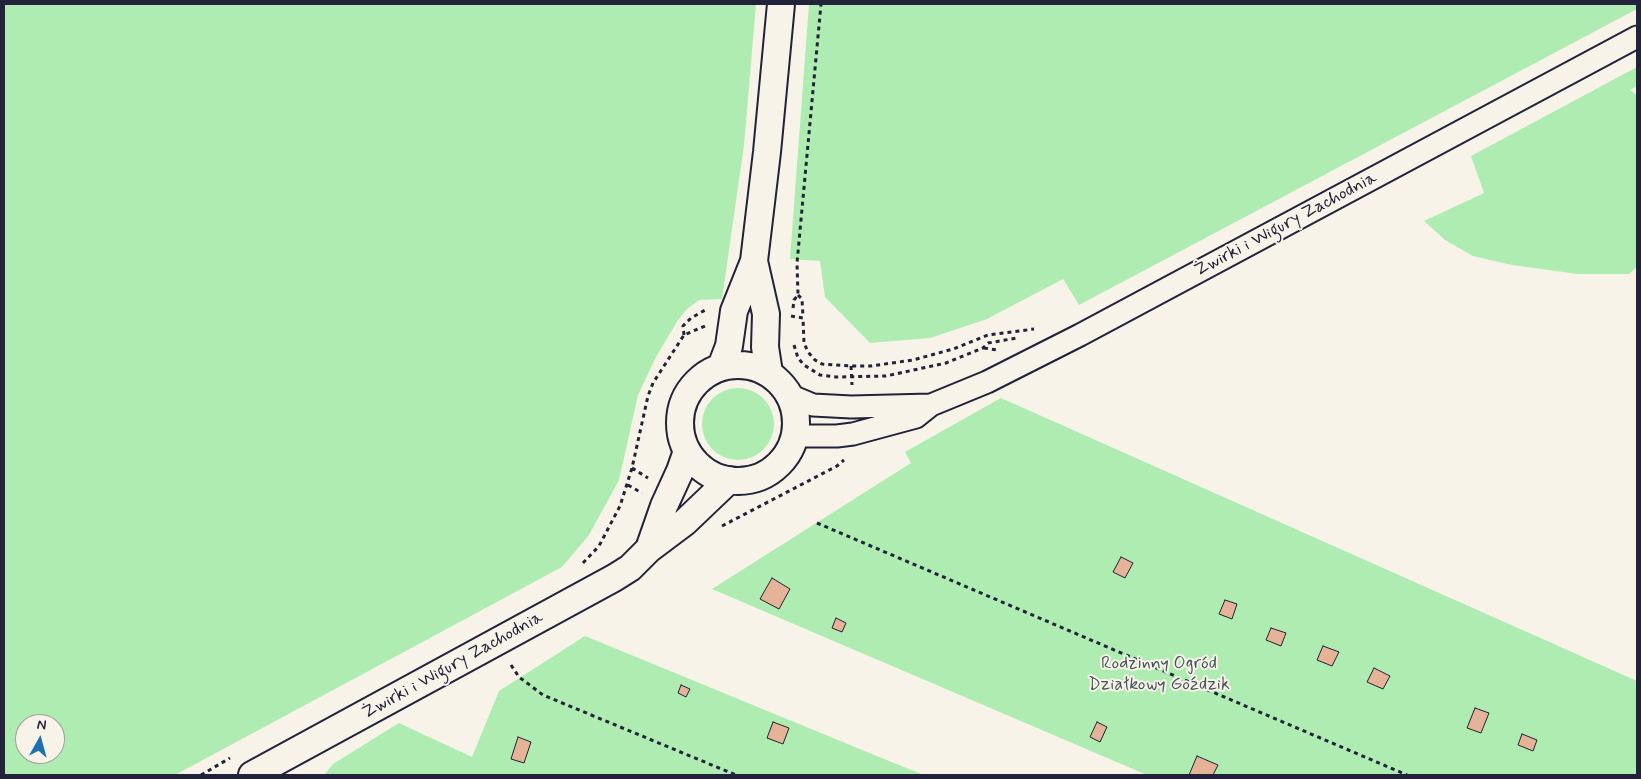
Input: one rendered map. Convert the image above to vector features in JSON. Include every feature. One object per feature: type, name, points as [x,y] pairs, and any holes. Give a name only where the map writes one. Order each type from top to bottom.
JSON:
[{"type":"street","points":[[721,367],[729,346],[734,311],[754,261],[767,152],[781,4]]},
{"type":"street","name":"Żwirki i Wigury Zachodnia","points":[[931,405],[987,382],[1072,339],[1637,37]]},
{"type":"street","points":[[754,261],[766,314],[765,348],[769,373]]},
{"type":"street","points":[[737,364],[754,366],[769,373],[789,395],[794,408],[795,436],[788,452],[777,466],[763,476],[746,481],[728,480],[712,475],[697,465],[687,451],[681,434],[680,417],[684,401],[693,386],[706,374],[721,367],[737,364]]},
{"type":"street","points":[[789,395],[813,405],[851,407],[931,405]]},
{"type":"street","points":[[795,436],[853,434],[916,417],[931,405]]},
{"type":"street","points":[[649,549],[664,506],[687,451]]},
{"type":"street","name":"Żwirki i Wigury Zachodnia","points":[[252,775],[614,578],[630,568],[649,549],[685,522],[728,480]]},
{"type":"path","points":[[821,4],[797,262],[798,295],[802,299],[804,343],[808,352],[815,360],[822,364],[871,366],[913,360],[953,349],[988,335],[1042,329]]},
{"type":"path","points":[[684,335],[682,326],[708,308]]},
{"type":"path","points":[[783,316],[803,318]]},
{"type":"path","points":[[620,506],[632,468],[648,396],[658,372],[684,335],[707,325]]},
{"type":"path","points":[[793,338],[795,351],[804,365],[820,375],[836,377],[886,376],[946,363],[983,348]]},
{"type":"path","points":[[718,528],[836,466],[844,459]]},
{"type":"path","points":[[817,523],[1407,775]]},
{"type":"path","points":[[519,678],[543,695],[736,775]]},
{"type":"green space","points":[[4,4],[756,4],[744,145],[722,299],[699,300],[687,309],[678,320],[656,357],[638,395],[619,480],[589,535],[562,567],[175,775],[4,775]]},
{"type":"green space","points":[[809,4],[1637,4],[1637,9],[1079,305],[1063,279],[987,319],[930,338],[870,343],[825,297],[820,261],[790,259]]},
{"type":"green space","points":[[1637,67],[1637,86],[1630,90],[1637,95],[1637,267],[1629,274],[1578,274],[1512,265],[1473,256],[1445,240],[1424,221],[1484,193],[1471,156]]},
{"type":"green space","points":[[738,388],[758,394],[768,404],[774,424],[768,444],[758,454],[738,460],[718,454],[708,444],[702,424],[708,404],[718,394]]},
{"type":"green space","name":"Rodzinny Ogród Działkowy Goździk","points":[[1001,398],[1637,681],[1637,775],[1147,775],[712,589],[911,463],[905,452]]},
{"type":"green space","points":[[585,636],[924,775],[324,775],[333,764],[399,723],[472,757],[499,691]]},
{"type":"building","points":[[1121,557],[1133,563],[1125,578],[1113,572]]},
{"type":"building","points":[[772,578],[790,589],[779,609],[760,599]]},
{"type":"building","points":[[1225,600],[1237,604],[1232,619],[1219,614]]},
{"type":"building","points":[[836,618],[846,623],[842,632],[832,628]]},
{"type":"building","points":[[1271,628],[1286,633],[1281,646],[1266,640]]},
{"type":"building","points":[[1323,646],[1339,652],[1332,666],[1317,660]]},
{"type":"building","points":[[1374,668],[1390,676],[1383,689],[1367,682]]},
{"type":"building","points":[[681,685],[690,689],[686,697],[678,693]]},
{"type":"building","points":[[1475,708],[1489,713],[1481,733],[1467,728]]},
{"type":"building","points":[[773,722],[789,728],[783,744],[767,738]]},
{"type":"building","points":[[1097,722],[1107,727],[1100,742],[1090,737]]},
{"type":"building","points":[[1522,734],[1537,740],[1533,751],[1518,745]]},
{"type":"building","points":[[518,737],[531,742],[524,763],[511,759]]},
{"type":"building","points":[[1197,756],[1218,765],[1213,775],[1189,775]]}]
